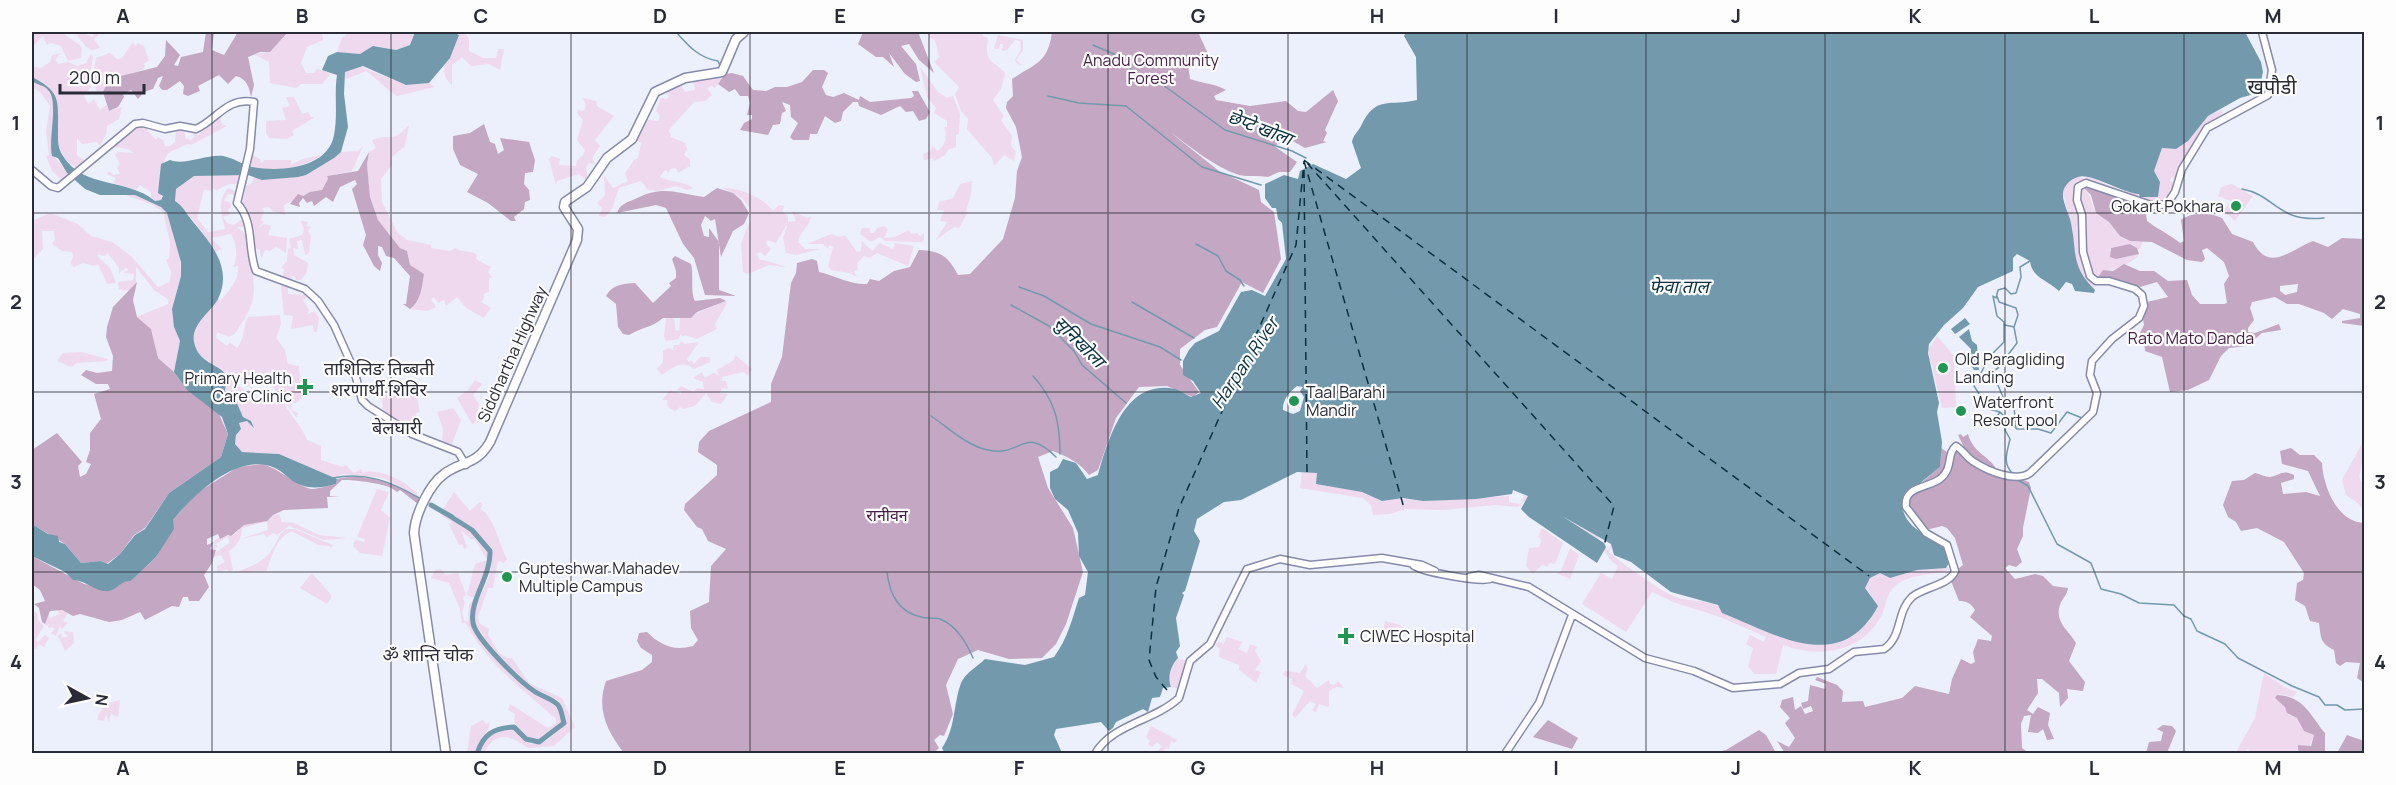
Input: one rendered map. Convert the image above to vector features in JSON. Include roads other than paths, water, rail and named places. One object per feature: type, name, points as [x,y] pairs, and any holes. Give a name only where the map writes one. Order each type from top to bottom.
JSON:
[{"type":"highway","name":"Siddhartha Highway","points":[[446,753],[415,528],[428,497],[440,478],[449,471],[479,457],[490,442],[573,249],[578,229],[564,207],[565,202],[587,187],[607,158],[632,140],[653,95],[685,78],[722,72],[736,39],[744,32]]},
{"type":"main road","points":[[1095,753],[1108,737],[1153,716],[1179,698],[1190,661],[1210,644],[1247,569],[1280,559],[1310,565],[1387,558],[1426,566],[1435,571],[1469,577],[1475,574],[1529,587],[1572,617],[1645,658],[1694,671],[1732,688],[1782,683],[1799,673],[1831,668],[1854,652],[1881,650],[1888,647],[1898,633],[1902,613],[1909,601],[1923,590],[1951,578],[1955,569],[1947,545],[1923,530],[1906,507],[1907,498],[1918,488],[1936,482],[1948,472],[1952,449],[1956,446],[1977,464],[2015,477],[2025,477],[2043,463],[2091,414],[2097,393],[2089,372],[2092,362],[2112,339],[2139,318],[2144,303],[2142,295],[2135,289],[2091,278],[2083,252],[2082,215],[2078,200],[2078,187],[2086,183],[2154,206],[2167,204],[2175,192],[2181,169],[2203,132],[2268,95],[2272,70],[2262,32]]},
{"type":"main road","points":[[32,170],[58,188],[135,124],[146,123],[165,129],[180,126],[196,129],[221,109],[249,101],[254,102],[250,149],[237,203],[243,209],[249,225],[256,271],[305,289],[318,301],[334,325],[354,370],[362,400],[368,406],[386,420],[412,434],[458,452],[466,465]]},
{"type":"main road","points":[[1507,753],[1546,696],[1572,617]]},
{"type":"water","points":[[415,32],[453,32],[459,35],[450,58],[429,83],[406,85],[363,66],[345,72],[344,94],[348,127],[341,152],[334,158],[306,175],[298,177],[262,180],[248,175],[194,176],[176,189],[175,201],[216,252],[223,274],[218,299],[198,324],[194,342],[196,349],[204,359],[225,374],[225,392],[236,401],[243,417],[251,421],[254,428],[247,421],[239,423],[241,429],[236,435],[235,444],[242,452],[279,454],[337,479],[336,484],[307,487],[273,467],[257,464],[243,466],[229,472],[203,489],[181,510],[173,520],[174,529],[156,557],[131,581],[109,591],[73,580],[65,572],[32,556],[32,524],[48,534],[58,536],[59,542],[65,544],[81,563],[100,561],[108,564],[120,554],[135,535],[145,529],[169,493],[221,457],[228,434],[222,417],[187,390],[174,372],[180,341],[174,327],[172,309],[181,276],[181,262],[167,213],[161,207],[135,195],[100,195],[85,189],[67,173],[58,158],[52,156],[53,102],[51,95],[46,88],[32,81],[32,77],[48,87],[56,98],[59,146],[61,153],[72,166],[82,174],[132,189],[155,201],[161,200],[163,196],[158,193],[161,164],[170,160],[182,162],[223,156],[252,167],[275,169],[301,166],[313,161],[330,146],[334,135],[337,75],[322,70],[328,56],[337,52],[360,54],[373,46],[396,50],[410,45]]},
{"type":"water","name":"फेवा ताल","points":[[1406,32],[2245,32],[2261,62],[2263,72],[2259,89],[2254,94],[2240,98],[2208,116],[2188,141],[2176,149],[2162,148],[2154,171],[2160,182],[2158,197],[2140,197],[2139,194],[2083,176],[2073,179],[2066,185],[2063,196],[2070,219],[2078,265],[2081,273],[2095,290],[2094,293],[2075,291],[2072,284],[2066,282],[2059,291],[2037,275],[2030,261],[2017,254],[2013,258],[2013,271],[1978,287],[1963,308],[1944,325],[1929,344],[1928,353],[1939,403],[1937,412],[1942,442],[1940,467],[1909,492],[1902,505],[1904,513],[1913,526],[1945,548],[1950,561],[1946,568],[1917,570],[1890,578],[1880,573],[1870,578],[1865,588],[1878,606],[1863,627],[1845,640],[1826,645],[1806,644],[1764,631],[1722,613],[1718,605],[1671,592],[1631,562],[1614,555],[1611,544],[1562,516],[1604,543],[1606,547],[1597,563],[1529,517],[1521,509],[1528,496],[1513,490],[1512,494],[1476,499],[1423,501],[1403,498],[1382,501],[1362,492],[1316,484],[1317,473],[1297,472],[1241,500],[1224,502],[1197,519],[1194,531],[1200,541],[1176,618],[1180,646],[1176,652],[1178,658],[1170,671],[1171,687],[1163,688],[1160,697],[1152,698],[1148,712],[1143,709],[1116,722],[1109,731],[1101,722],[1056,729],[1054,735],[1062,753],[945,754],[942,748],[950,732],[958,691],[966,676],[985,659],[1025,665],[1054,657],[1066,636],[1079,598],[1085,595],[1088,572],[1079,556],[1078,533],[1068,510],[1055,499],[1050,488],[1050,472],[1058,468],[1063,459],[1076,463],[1087,479],[1098,475],[1107,445],[1122,415],[1131,402],[1143,393],[1158,388],[1179,390],[1191,397],[1201,393],[1193,381],[1183,375],[1183,361],[1189,350],[1195,343],[1219,331],[1241,292],[1252,290],[1265,296],[1286,259],[1282,223],[1278,219],[1276,208],[1272,208],[1265,198],[1265,184],[1284,175],[1298,179],[1300,171],[1313,164],[1346,179],[1361,168],[1352,142],[1354,135],[1372,109],[1385,104],[1417,100],[1416,57],[1404,36]],"holes":[[[1297,386],[1303,387],[1300,391],[1304,397],[1300,411],[1293,414],[1283,410],[1289,394]]]},
{"type":"water","points":[[1965,318],[1970,324],[1955,334],[1951,329]]},
{"type":"water","points":[[1969,329],[1972,341],[1977,345],[1979,370],[1974,370],[1970,364],[1971,349],[1959,337]]},
{"type":"waterway","points":[[676,32],[694,50],[718,61],[720,66]]},
{"type":"waterway","name":"छेप्टे खोला","points":[[1093,45],[1116,55]]},
{"type":"waterway","name":"छेप्टे खोला","points":[[1118,59],[1136,73],[1163,85],[1225,130],[1292,151],[1306,158]]},
{"type":"waterway","points":[[1048,96],[1079,103],[1126,106],[1202,167],[1261,185]]},
{"type":"waterway","points":[[2242,189],[2263,197],[2286,213],[2308,218],[2324,218]]},
{"type":"waterway","points":[[1196,244],[1218,256],[1226,271],[1240,280],[1244,286]]},
{"type":"waterway","points":[[2030,261],[2020,267],[2021,277],[2016,293],[2011,294],[2005,288],[1998,290],[1996,298],[1993,296],[1997,316],[2004,322],[2004,342],[1990,356],[1974,386],[1989,409],[2000,412],[2017,429],[2038,429],[2051,433],[2067,412],[2082,418]]},
{"type":"waterway","points":[[1019,287],[1044,296],[1091,324],[1160,347],[1181,360]]},
{"type":"waterway","points":[[1997,296],[1999,302],[2016,308],[2018,315],[2014,327]]},
{"type":"waterway","points":[[1132,302],[1194,338]]},
{"type":"waterway","name":"सुनिखोला","points":[[1011,305],[1049,326],[1074,351],[1082,365],[1126,403]]},
{"type":"waterway","points":[[2005,325],[2014,327],[2017,343],[1998,368],[1990,373],[1990,382],[1997,383],[2003,397],[2014,407],[2016,428]]},
{"type":"waterway","points":[[1033,376],[1055,412],[1060,454]]},
{"type":"waterway","points":[[2000,412],[1997,416],[2005,422],[2005,430],[2010,439],[2006,462],[2013,474]]},
{"type":"waterway","points":[[931,416],[965,441],[980,448],[1008,450],[1029,442],[1036,443],[1056,457]]},
{"type":"waterway","points":[[333,478],[356,476],[378,479],[419,498]]},
{"type":"waterway","points":[[2018,480],[2028,486],[2057,544],[2091,563],[2101,589],[2121,594],[2139,603],[2174,605],[2184,616],[2191,619],[2197,631],[2225,644],[2238,658],[2292,686],[2319,697],[2325,705],[2337,705],[2345,710],[2364,709]]},
{"type":"waterway","points":[[431,505],[452,517]]},
{"type":"waterway","points":[[453,518],[472,530],[490,551],[487,570],[474,606],[473,623],[476,630],[490,649],[519,678],[534,691],[558,705],[564,723],[539,742],[526,739],[514,727],[495,731],[482,741],[477,754]]},
{"type":"waterway","points":[[887,573],[893,595],[906,611],[923,618],[935,618],[946,622],[964,640],[973,658]]},
{"type":"place","name":"Gokart Pokhara","points":[[2236,206]]},
{"type":"place","name":"Old Paragliding Landing","points":[[1943,368]]},
{"type":"place","name":"Primary Health Care Clinic","points":[[305,387]]},
{"type":"place","name":"Taal Barahi Mandir","points":[[1294,401]]},
{"type":"place","name":"Waterfront Resort pool","points":[[1961,411]]},
{"type":"place","name":"Gupteshwar Mahadev Multiple Campus","points":[[507,577]]},
{"type":"place","name":"CIWEC Hospital","points":[[1346,636]]},
{"type":"district","name":"खपौडी","points":[[2272,87]]},
{"type":"district","name":"ताशिलिङ तिब्बती शरणार्थी शिविर","points":[[379,379]]},
{"type":"district","name":"बेलघारी","points":[[397,428]]},
{"type":"district","name":"ॐ शान्ति चोक","points":[[428,655]]},
{"type":"park label","name":"Anadu Community Forest","points":[[1151,69]]},
{"type":"park label","name":"Rato Mato Danda","points":[[2191,338]]},
{"type":"park label","name":"रानीवन","points":[[887,515]]},
{"type":"water label","name":"Harpan River","points":[[1245,363]]}]
